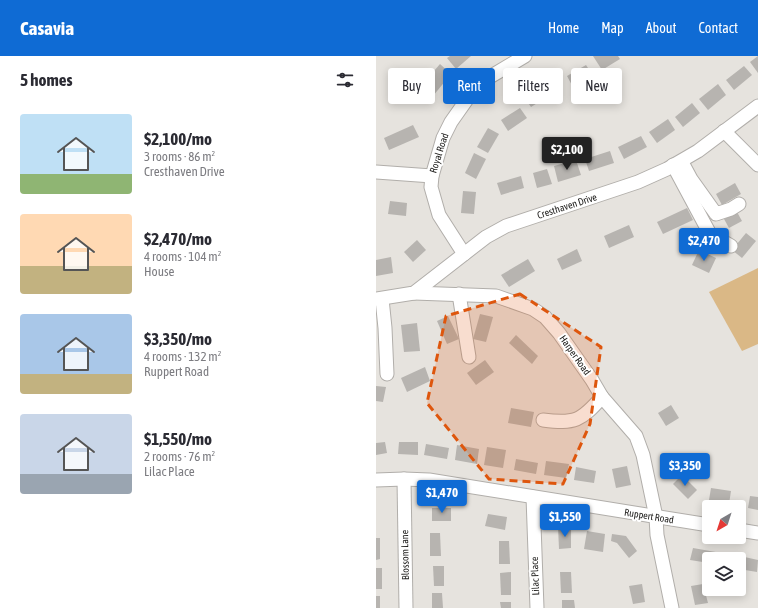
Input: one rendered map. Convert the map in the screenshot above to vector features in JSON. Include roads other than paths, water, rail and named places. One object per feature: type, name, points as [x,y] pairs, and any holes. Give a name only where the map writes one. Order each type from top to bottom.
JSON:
[{"type":"street","name":"Royal Road","points":[[464,254],[439,215],[431,187],[432,176],[443,138],[451,122],[470,96],[488,78],[525,56]]},
{"type":"street","name":"Cresthaven Drive","points":[[379,299],[414,293],[486,237],[506,226],[638,182],[677,163],[758,106]]},
{"type":"street","points":[[724,131],[758,165]]},
{"type":"street","points":[[677,163],[691,179],[716,214],[731,209],[739,204]]},
{"type":"street","points":[[677,163],[710,234],[731,246]]},
{"type":"street","points":[[376,172],[432,176]]},
{"type":"street","name":"Harper Road","points":[[414,293],[496,296],[533,309],[546,317],[568,344],[602,397],[636,436],[643,455],[656,517],[672,608]]},
{"type":"street","points":[[459,294],[469,356]]},
{"type":"street","points":[[379,299],[385,328],[387,374]]},
{"type":"street","points":[[543,420],[559,422],[580,419],[590,411],[602,397]]},
{"type":"street","name":"Blossom Lane","points":[[404,479],[406,608]]},
{"type":"street","name":"Ruppert Road","points":[[376,480],[429,480],[702,524]]},
{"type":"street","name":"Lilac Place","points":[[533,497],[536,608]]},
{"type":"street","points":[[746,531],[758,533]]}]
